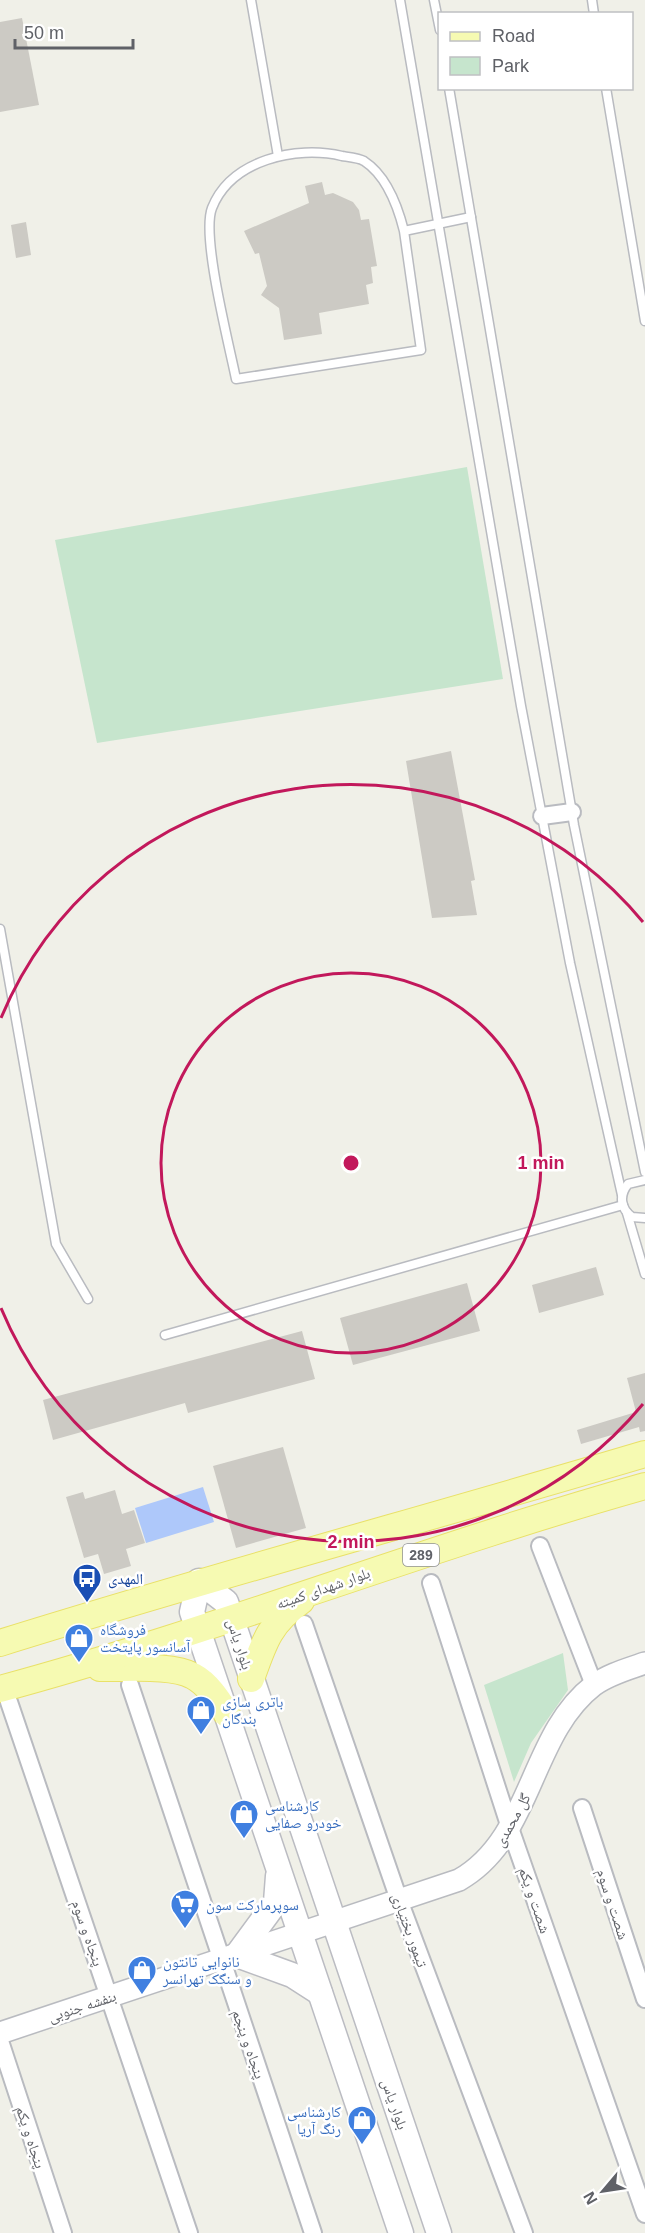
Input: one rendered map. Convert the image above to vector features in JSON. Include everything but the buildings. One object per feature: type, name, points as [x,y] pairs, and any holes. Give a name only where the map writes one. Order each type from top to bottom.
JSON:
[{"type":"main road","name":"289","points":[[0,1643],[199,1581],[453,1511],[645,1454]]},
{"type":"main road","name":"بلوار شهدای کمیته","points":[[5,1696],[78,1668],[201,1638],[234,1627],[314,1592],[530,1518],[645,1486]]},
{"type":"main road","name":"بلوار یاس","points":[[199,1581],[226,1602],[439,2233]]},
{"type":"main road","points":[[199,1581],[192,1612],[401,2233]]},
{"type":"main road","points":[[252,1679],[263,1645],[279,1617],[314,1592]]},
{"type":"main road","points":[[78,1668],[182,1672],[192,1675],[204,1684],[227,1714]]},
{"type":"main road","points":[[279,1870],[276,1902],[229,1958],[292,1975],[320,1993]]},
{"type":"street","points":[[542,816],[572,812]]},
{"type":"street","points":[[540,1546],[594,1685]]},
{"type":"street","name":"شصت و یکم","points":[[431,1583],[510,1828],[645,2214]]},
{"type":"street","name":"تیمور بختیاری","points":[[304,1624],[399,1900],[524,2233]]},
{"type":"street","name":"گل محمدی","points":[[334,1923],[459,1880],[478,1869],[492,1854],[510,1828],[558,1730],[594,1685],[614,1674],[645,1663]]},
{"type":"street","name":"پنجاه و پنجم","points":[[130,1685],[229,1958],[313,2233]]},
{"type":"street","name":"پنجاه و سوم","points":[[5,1696],[189,2233]]},
{"type":"street","name":"شصت و سوم","points":[[582,1808],[645,1999]]},
{"type":"street","name":"بنفشه جنوبی","points":[[0,2033],[334,1923]]},
{"type":"street","name":"پنجاه و یکم","points":[[0,2041],[63,2233]]},
{"type":"lane","points":[[251,0],[278,156]]},
{"type":"lane","points":[[400,0],[542,816],[570,963],[621,1196],[645,1274]]},
{"type":"lane","points":[[434,0],[438,20]]},
{"type":"lane","points":[[449,90],[572,812],[640,1157],[645,1172]]},
{"type":"lane","points":[[606,90],[645,321]]},
{"type":"lane","points":[[305,151],[364,161],[383,182],[397,204],[405,231],[422,350],[236,379],[208,236],[211,209],[226,184],[278,156],[305,151]]},
{"type":"lane","points":[[405,231],[471,217]]},
{"type":"lane","points":[[0,929],[56,1244],[88,1299]]},
{"type":"lane","points":[[621,1196],[628,1184],[645,1180]]},
{"type":"lane","points":[[625,1209],[638,1219],[645,1218]]},
{"type":"lane","points":[[165,1335],[625,1209]]},
{"type":"green space","points":[[467,467],[503,679],[97,743],[55,540]]},
{"type":"green space","points":[[563,1653],[568,1690],[531,1743],[514,1782],[484,1685]]},
{"type":"water","points":[[203,1487],[214,1522],[146,1543],[135,1508]]},
{"type":"place","name":"المهدی","points":[[87,1604]]},
{"type":"place","name":"فروشگاه آسانسور پایتخت","points":[[79,1664]]},
{"type":"place","name":"باتری سازی بندگان","points":[[201,1736]]},
{"type":"place","name":"کارشناسی خودرو صفایی","points":[[244,1840]]},
{"type":"place","name":"سوپرمارکت سون","points":[[185,1930]]},
{"type":"place","name":"نانوایی تانتون و سنگک تهرانسر","points":[[142,1996]]},
{"type":"place","name":"کارشناسی رنگ آریا","points":[[362,2146]]}]
